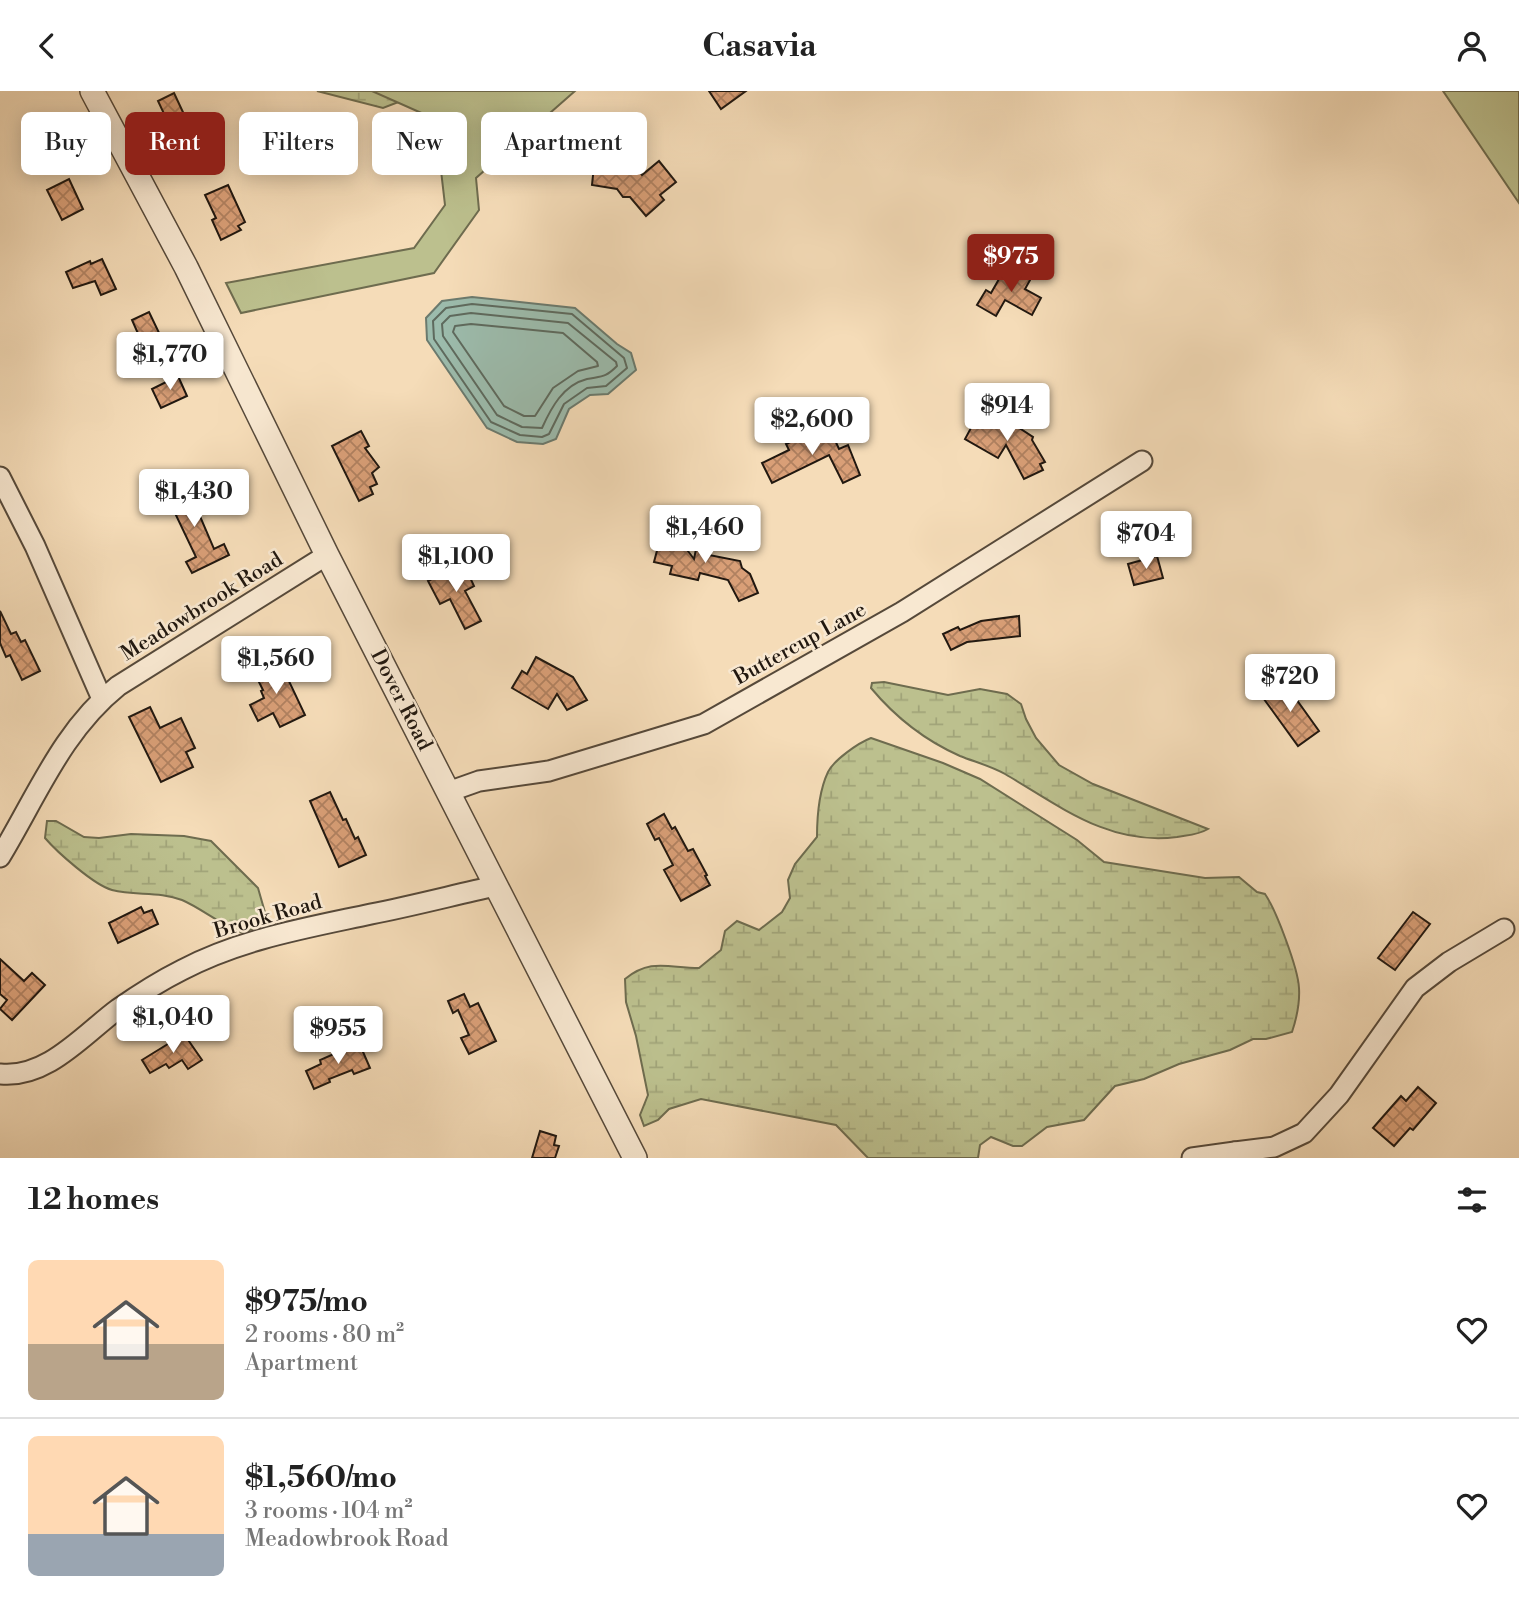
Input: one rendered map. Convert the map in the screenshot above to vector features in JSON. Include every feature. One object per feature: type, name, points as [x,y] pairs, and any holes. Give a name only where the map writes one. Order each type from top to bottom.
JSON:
[{"type":"street","name":"Dover Road","points":[[92,91],[186,267],[327,555],[635,1158]]},
{"type":"street","name":"Buttercup Lane","points":[[448,792],[479,781],[549,771],[704,724],[902,612],[1142,461]]},
{"type":"street","points":[[0,477],[35,546],[102,699]]},
{"type":"street","name":"Meadowbrook Road","points":[[0,857],[47,773],[81,721],[102,699],[127,680],[327,555]]},
{"type":"street","name":"Brook Road","points":[[0,1073],[21,1073],[47,1063],[120,1007],[182,970],[233,947],[311,926],[495,886]]},
{"type":"street","points":[[1192,1158],[1239,1155],[1274,1147],[1304,1133],[1339,1095],[1415,988],[1450,962],[1503,929]]},
{"type":"green space","points":[[317,91],[493,91],[401,101],[383,108]]},
{"type":"green space","points":[[372,91],[575,91],[551,112],[481,112],[481,174],[476,178],[479,210],[434,273],[241,313],[226,283],[414,248],[445,205],[442,175],[467,175],[467,112],[419,112]]},
{"type":"green space","points":[[1443,91],[1519,91],[1519,203]]},
{"type":"green space","points":[[884,682],[948,695],[980,689],[1007,694],[1021,704],[1036,738],[1059,765],[1093,784],[1208,829],[1177,837],[1152,838],[1129,835],[1086,821],[1000,771],[947,750],[923,735],[890,709],[871,688],[872,683]]},
{"type":"green space","points":[[871,738],[980,779],[1077,840],[1104,862],[1205,878],[1239,877],[1257,892],[1265,894],[1286,939],[1298,979],[1299,1005],[1292,1032],[1266,1039],[1253,1039],[1230,1050],[1115,1086],[1084,1120],[1047,1127],[1022,1146],[1013,1146],[991,1137],[980,1145],[978,1158],[868,1158],[836,1125],[701,1099],[669,1109],[658,1120],[644,1126],[640,1115],[648,1095],[626,1002],[625,979],[634,972],[652,966],[699,968],[721,950],[725,931],[737,921],[759,930],[782,912],[790,898],[788,880],[795,864],[817,837],[819,804],[828,772],[847,752]]},
{"type":"green space","points":[[47,821],[56,821],[84,837],[131,834],[184,836],[211,841],[258,888],[266,916],[261,925],[243,933],[182,900],[165,895],[121,892],[104,887],[76,867],[45,838]]},
{"type":"water","points":[[472,297],[575,308],[631,353],[636,370],[608,394],[590,395],[569,409],[556,439],[543,444],[517,442],[487,428],[427,340],[426,318],[442,301]]},
{"type":"building","points":[[709,91],[746,91],[721,109]]},
{"type":"building","points":[[174,93],[183,112],[163,112],[158,101]]},
{"type":"building","points":[[659,161],[676,182],[660,195],[664,200],[646,216],[630,197],[623,197],[617,189],[592,185],[593,175],[647,175],[647,171]]},
{"type":"building","points":[[69,179],[83,209],[62,220],[47,190]]},
{"type":"building","points":[[228,185],[245,222],[238,226],[241,230],[221,240],[212,220],[216,218],[205,195]]},
{"type":"building","points":[[102,259],[116,289],[101,295],[95,281],[73,288],[66,272],[90,261],[91,264]]},
{"type":"building","points":[[1022,267],[1034,273],[1025,289],[1041,298],[1032,315],[1005,300],[996,316],[977,305],[986,290],[991,293],[1003,272],[1016,279]]},
{"type":"building","points":[[149,312],[161,337],[143,345],[132,320]]},
{"type":"building","points":[[178,376],[187,396],[161,408],[152,389]]},
{"type":"building","points":[[979,413],[992,420],[1001,416],[1033,437],[1032,440],[1045,462],[1040,464],[1043,470],[1024,479],[1006,445],[998,458],[965,439]]},
{"type":"building","points":[[814,428],[819,438],[828,434],[831,439],[834,438],[839,449],[848,445],[860,475],[843,483],[829,455],[772,483],[762,463],[789,450],[786,444]]},
{"type":"building","points":[[361,431],[369,446],[365,448],[379,467],[372,473],[377,484],[370,487],[373,494],[359,501],[332,446]]},
{"type":"building","points":[[179,480],[193,509],[196,507],[214,549],[224,544],[229,555],[192,573],[186,562],[196,557],[163,488]]},
{"type":"building","points":[[699,535],[713,538],[709,555],[740,561],[742,568],[750,574],[758,593],[739,601],[728,580],[700,573],[698,580],[670,574],[672,566],[654,562],[659,543],[662,544],[664,538],[678,538],[694,559]]},
{"type":"building","points":[[1157,556],[1163,578],[1134,585],[1128,564]]},
{"type":"building","points":[[459,565],[464,575],[468,573],[474,586],[465,591],[481,621],[465,629],[450,599],[440,604],[428,581]]},
{"type":"building","points":[[0,611],[11,634],[16,632],[21,642],[25,640],[40,671],[22,680],[10,655],[6,657],[0,643]]},
{"type":"building","points":[[1019,616],[1020,636],[967,642],[951,650],[943,634],[981,621]]},
{"type":"building","points":[[536,657],[573,677],[587,700],[567,710],[557,694],[548,709],[512,688],[522,671],[527,674]]},
{"type":"building","points":[[271,659],[282,682],[288,679],[305,715],[280,727],[273,713],[258,721],[250,705],[264,698],[252,668]]},
{"type":"building","points":[[1279,682],[1286,691],[1289,689],[1319,731],[1298,746],[1261,695]]},
{"type":"building","points":[[150,707],[160,728],[181,718],[195,748],[186,752],[193,767],[161,782],[129,717]]},
{"type":"building","points":[[330,792],[343,820],[346,819],[355,839],[358,837],[366,855],[339,867],[310,801]]},
{"type":"building","points":[[664,814],[672,829],[675,827],[688,851],[693,849],[710,885],[681,901],[664,870],[673,865],[659,838],[655,840],[647,824]]},
{"type":"building","points":[[141,907],[144,913],[152,910],[158,924],[118,943],[109,923]]},
{"type":"building","points":[[1413,912],[1430,924],[1395,970],[1378,958]]},
{"type":"building","points":[[0,959],[24,981],[32,973],[45,985],[12,1020],[0,1009],[7,1000],[0,994]]},
{"type":"building","points":[[464,994],[470,1007],[478,1003],[496,1041],[469,1054],[461,1038],[469,1035],[458,1010],[453,1013],[448,1001]]},
{"type":"building","points":[[184,1034],[202,1060],[188,1069],[182,1060],[169,1068],[166,1064],[150,1073],[142,1060]]},
{"type":"building","points":[[360,1045],[370,1068],[354,1074],[352,1070],[329,1079],[330,1082],[314,1089],[306,1071],[321,1064],[320,1060]]},
{"type":"building","points":[[1418,1087],[1436,1103],[1413,1130],[1410,1128],[1394,1146],[1373,1128],[1401,1096],[1406,1101]]},
{"type":"building","points":[[540,1131],[556,1136],[554,1145],[559,1146],[555,1158],[532,1158]]}]
